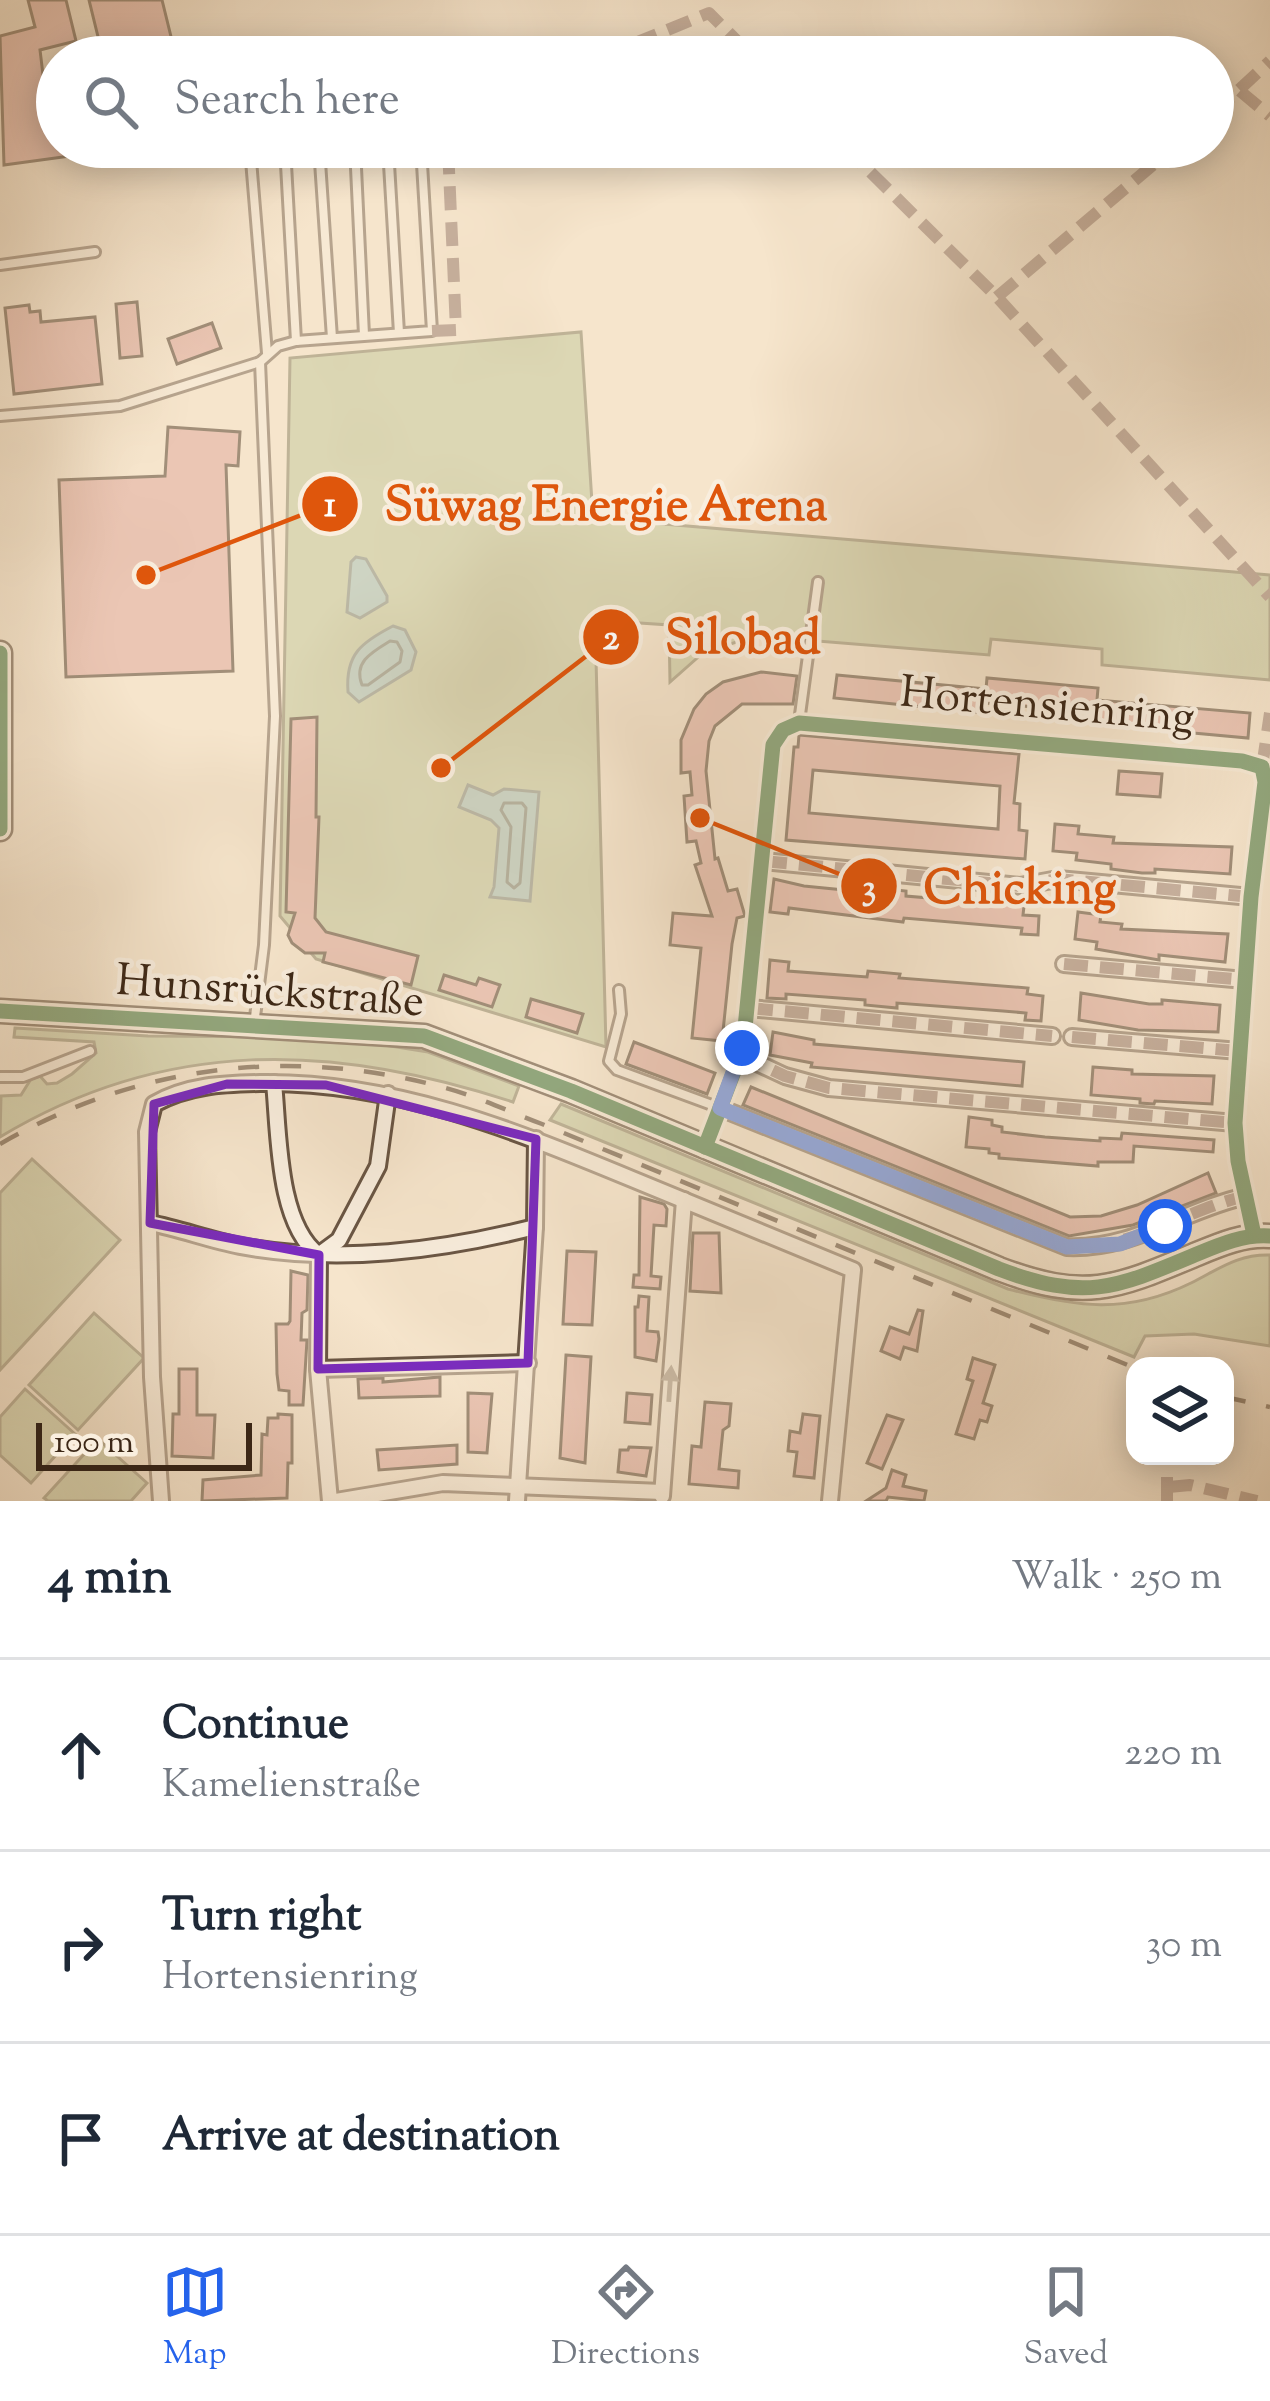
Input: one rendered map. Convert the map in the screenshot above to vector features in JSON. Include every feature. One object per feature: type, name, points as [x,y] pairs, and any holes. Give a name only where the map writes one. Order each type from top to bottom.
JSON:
[{"type":"main road","points":[[0,652],[0,829]]},
{"type":"main road","name":"Hunsrückstraße","points":[[0,1011],[424,1036],[480,1054],[999,1269],[1056,1287],[1114,1286],[1262,1235]]},
{"type":"street","name":"Hortensienring","points":[[799,723],[1242,761],[1267,772],[1251,897],[1235,1123],[1246,1196],[1262,1235]]},
{"type":"street","points":[[705,1147],[740,1055],[748,1008],[773,745],[783,730],[799,723]]},
{"type":"street","points":[[763,861],[1020,886],[1048,880],[1251,897]]},
{"type":"street","points":[[1064,964],[1245,980]]},
{"type":"street","points":[[748,1008],[1052,1036]]},
{"type":"street","points":[[1072,1037],[1239,1052]]},
{"type":"street","points":[[740,1055],[784,1076],[829,1088],[1235,1123]]},
{"type":"street","points":[[274,1083],[292,1214],[304,1240],[320,1255],[318,1369],[333,1501],[443,1483],[518,1483],[662,1496],[684,1200]]},
{"type":"street","points":[[161,1501],[152,1377],[147,1132],[154,1104],[180,1090],[274,1083],[388,1094],[453,1110],[536,1139],[853,1270],[830,1501]]},
{"type":"street","points":[[320,1255],[339,1240],[378,1166],[388,1094]]},
{"type":"street","points":[[720,1108],[1067,1247],[1120,1244],[1208,1204],[1246,1196]]},
{"type":"street","points":[[517,1501],[528,1363],[536,1139]]},
{"type":"street","points":[[150,1223],[239,1246],[320,1255],[460,1245],[535,1227]]},
{"type":"street","points":[[318,1369],[528,1363]]},
{"type":"lane","points":[[251,168],[264,358],[275,716],[264,945],[254,1025]]},
{"type":"lane","points":[[286,168],[296,341]]},
{"type":"lane","points":[[320,168],[332,338]]},
{"type":"lane","points":[[356,168],[364,335]]},
{"type":"lane","points":[[389,168],[399,333]]},
{"type":"lane","points":[[0,416],[120,406],[264,358],[278,346],[296,341],[432,331],[422,168]]},
{"type":"lane","points":[[0,265],[95,252]]},
{"type":"lane","points":[[799,723],[818,582]]},
{"type":"lane","points":[[619,990],[621,1014],[609,1061],[617,1070],[720,1108]]},
{"type":"lane","points":[[0,1077],[23,1077],[90,1051]]},
{"type":"highlighted area","points":[[227,1084],[326,1085],[536,1139],[528,1363],[318,1369],[319,1255],[150,1223],[154,1104]]},
{"type":"green space","points":[[581,332],[593,518],[1270,575],[1270,680],[1102,665],[1102,649],[991,639],[989,655],[756,636],[704,652],[670,682],[669,625],[595,620],[606,1047],[316,959],[280,916],[290,358]]},
{"type":"green space","points":[[15,1028],[378,1044],[428,1052],[519,1086],[513,1102],[446,1082],[316,1061],[188,1066],[125,1081],[62,1104],[0,1137],[1,1096],[21,1095],[31,1079],[40,1076],[47,1084],[57,1083],[96,1053],[94,1042],[14,1037]]},
{"type":"green space","points":[[561,1104],[1008,1289],[1033,1295],[1122,1304],[1167,1293],[1238,1260],[1270,1255],[1270,1346],[1194,1334],[1145,1336],[1134,1357],[550,1120]]},
{"type":"green space","points":[[32,1159],[120,1240],[0,1370],[0,1193]]},
{"type":"green space","points":[[94,1313],[144,1358],[78,1430],[29,1385]]},
{"type":"green space","points":[[25,1389],[75,1434],[31,1483],[0,1455],[0,1417]]},
{"type":"green space","points":[[98,1439],[147,1483],[131,1501],[44,1498]]},
{"type":"water","points":[[356,557],[366,559],[387,596],[387,602],[360,618],[347,612],[351,562]]},
{"type":"water","points":[[393,626],[405,630],[416,652],[411,670],[359,702],[348,692],[353,659],[364,644]]},
{"type":"water","points":[[468,785],[493,795],[504,789],[539,792],[530,901],[490,897],[499,828],[459,807]]},
{"type":"building","points":[[28,0],[66,0],[75,36],[36,36],[36,161],[4,165],[0,36],[35,27]]},
{"type":"building","points":[[89,0],[162,0],[171,36],[98,36]]},
{"type":"building","points":[[137,302],[142,356],[120,358],[116,304]]},
{"type":"building","points":[[29,305],[30,312],[40,311],[41,322],[95,317],[102,384],[14,394],[5,308]]},
{"type":"building","points":[[212,323],[221,348],[177,364],[168,339]]},
{"type":"building","points":[[168,427],[240,432],[238,466],[226,465],[233,671],[66,677],[59,480],[165,476]]},
{"type":"building","points":[[761,672],[797,676],[793,704],[742,704],[715,726],[709,741],[706,771],[715,859],[728,891],[737,889],[745,916],[737,918],[732,944],[722,1041],[692,1038],[701,948],[670,945],[673,913],[712,916],[695,865],[701,863],[696,841],[687,842],[684,796],[692,795],[690,772],[681,773],[681,740],[706,694],[723,682]]},
{"type":"building","points":[[837,675],[986,689],[987,678],[1098,688],[1097,700],[1250,713],[1248,738],[1095,724],[1096,713],[1046,708],[985,703],[984,713],[834,698]]},
{"type":"building","points":[[317,717],[315,918],[326,932],[418,956],[411,985],[323,962],[325,953],[305,953],[288,935],[295,913],[286,912],[291,719]]},
{"type":"building","points":[[799,735],[1019,754],[1014,803],[1020,804],[1019,830],[1027,831],[1025,859],[786,840],[794,747],[798,747]],"holes":[[[813,770],[1000,786],[998,829],[809,813]]]},
{"type":"building","points":[[1119,771],[1162,774],[1160,797],[1117,794]]},
{"type":"building","points":[[1055,824],[1079,826],[1078,834],[1114,837],[1113,843],[1232,847],[1230,874],[1155,869],[1155,873],[1142,873],[1076,860],[1077,853],[1053,851]]},
{"type":"building","points":[[774,879],[804,886],[875,893],[876,888],[906,891],[906,896],[1024,906],[1023,915],[1039,916],[1038,935],[1021,934],[1022,928],[904,918],[903,922],[789,908],[788,914],[770,912]]},
{"type":"building","points":[[1078,912],[1101,915],[1100,922],[1122,924],[1121,929],[1228,934],[1225,962],[1159,955],[1159,960],[1096,949],[1097,942],[1075,939]]},
{"type":"building","points":[[770,960],[789,962],[788,971],[867,977],[868,971],[900,974],[899,978],[1028,988],[1027,994],[1043,996],[1041,1021],[1025,1020],[1026,1013],[1003,1011],[897,1003],[897,1008],[865,1005],[865,1000],[786,994],[786,999],[767,998]]},
{"type":"building","points":[[444,975],[476,985],[479,978],[500,985],[492,1007],[439,990]]},
{"type":"building","points":[[1081,993],[1149,1004],[1162,1004],[1162,1000],[1220,1005],[1218,1032],[1138,1030],[1079,1020]]},
{"type":"building","points":[[531,999],[583,1014],[577,1033],[526,1017]]},
{"type":"building","points":[[773,1032],[814,1040],[814,1044],[1024,1062],[1022,1086],[811,1067],[812,1063],[770,1055]]},
{"type":"building","points":[[634,1042],[715,1073],[707,1094],[626,1064]]},
{"type":"building","points":[[1093,1067],[1132,1070],[1132,1074],[1214,1076],[1212,1104],[1140,1103],[1140,1099],[1091,1095]]},
{"type":"building","points":[[751,1087],[1070,1217],[1101,1216],[1137,1205],[1208,1173],[1216,1193],[1133,1225],[1069,1236],[743,1105]]},
{"type":"building","points":[[969,1117],[992,1120],[1002,1132],[1045,1137],[1100,1141],[1121,1139],[1122,1133],[1214,1140],[1213,1152],[1134,1146],[1133,1162],[1098,1162],[1098,1166],[999,1158],[989,1149],[966,1147]]},
{"type":"building","points":[[640,1197],[667,1209],[666,1226],[654,1225],[651,1276],[661,1277],[660,1289],[633,1287],[634,1275],[639,1275]]},
{"type":"building","points":[[693,1233],[719,1233],[721,1293],[690,1291]]},
{"type":"building","points":[[567,1251],[596,1252],[592,1325],[563,1324]]},
{"type":"building","points":[[291,1271],[308,1275],[307,1310],[302,1313],[301,1340],[307,1340],[303,1405],[289,1405],[289,1391],[279,1390],[277,1374],[276,1324],[290,1321]]},
{"type":"building","points":[[639,1296],[649,1297],[647,1331],[658,1332],[656,1361],[635,1357]]},
{"type":"building","points":[[918,1310],[923,1311],[917,1351],[904,1347],[900,1359],[881,1351],[890,1327],[909,1334]]},
{"type":"building","points":[[566,1355],[591,1357],[585,1463],[560,1458]]},
{"type":"building","points":[[973,1358],[995,1365],[983,1403],[992,1406],[987,1422],[980,1420],[974,1439],[956,1434],[973,1381],[967,1379]]},
{"type":"building","points":[[179,1369],[197,1369],[197,1415],[215,1415],[213,1458],[172,1456],[173,1414],[179,1414]]},
{"type":"building","points":[[440,1377],[440,1396],[359,1398],[358,1379],[383,1378],[383,1382]]},
{"type":"building","points":[[468,1393],[492,1394],[487,1453],[468,1452]]},
{"type":"building","points":[[627,1393],[652,1395],[650,1424],[625,1422]]},
{"type":"building","points":[[705,1402],[731,1404],[719,1469],[739,1471],[738,1488],[689,1484],[692,1446],[701,1447]]},
{"type":"building","points":[[278,1414],[292,1415],[287,1498],[202,1501],[203,1480],[261,1475],[262,1434],[267,1435],[268,1418],[278,1418]]},
{"type":"building","points":[[803,1414],[820,1416],[814,1478],[794,1476],[797,1452],[788,1451],[790,1431],[800,1433]]},
{"type":"building","points":[[887,1415],[903,1420],[882,1469],[867,1463]]},
{"type":"building","points":[[457,1445],[457,1464],[379,1470],[377,1450]]},
{"type":"building","points":[[651,1448],[646,1476],[618,1472],[620,1450]]},
{"type":"building","points":[[892,1470],[906,1475],[903,1486],[926,1491],[924,1501],[888,1497],[866,1501],[886,1488]]},
{"type":"railway","points":[[0,1144],[107,1096],[217,1070],[274,1066],[388,1075],[482,1100],[1126,1364]]},
{"type":"railway","points":[[1234,1399],[1270,1407]]},
{"type":"marked path","points":[[653,36],[709,13],[732,36]]},
{"type":"marked path","points":[[1234,94],[1270,61]]},
{"type":"marked path","points":[[1240,91],[1270,116]]},
{"type":"marked path","points":[[432,331],[456,330],[449,168]]},
{"type":"marked path","points":[[866,168],[997,297],[1270,597]]},
{"type":"marked path","points":[[997,297],[1149,168]]},
{"type":"marked path","points":[[1262,767],[1270,713]]},
{"type":"marked path","points":[[763,861],[1020,886],[1058,879],[1251,897]]},
{"type":"marked path","points":[[1064,964],[1245,980]]},
{"type":"marked path","points":[[749,1008],[1052,1036]]},
{"type":"marked path","points":[[1072,1037],[1239,1051]]},
{"type":"marked path","points":[[740,1055],[785,1076],[829,1088],[1235,1123]]},
{"type":"marked path","points":[[720,1108],[1067,1247],[1136,1236],[1246,1196]]},
{"type":"marked path","points":[[1167,1465],[1167,1501]]},
{"type":"marked path","points":[[1169,1487],[1190,1485],[1257,1501]]},
{"type":"cycle path","points":[[0,653],[0,829]]},
{"type":"cycle path","points":[[705,1147],[743,1048],[773,745],[783,730],[799,723],[1242,761],[1262,767],[1265,782],[1251,897],[1235,1123],[1254,1235]]},
{"type":"cycle path","points":[[0,1011],[424,1036],[571,1091],[999,1269],[1055,1285],[1079,1288],[1122,1282],[1233,1240],[1270,1236]]},
{"type":"place","name":"Süwag Energie Arena","points":[[146,575]]},
{"type":"place","name":"Silobad","points":[[441,768]]},
{"type":"place","name":"Chicking","points":[[700,818]]},
{"type":"route","points":[[742,1048],[720,1108],[860,1167],[1067,1247],[1120,1244],[1165,1226]]}]
